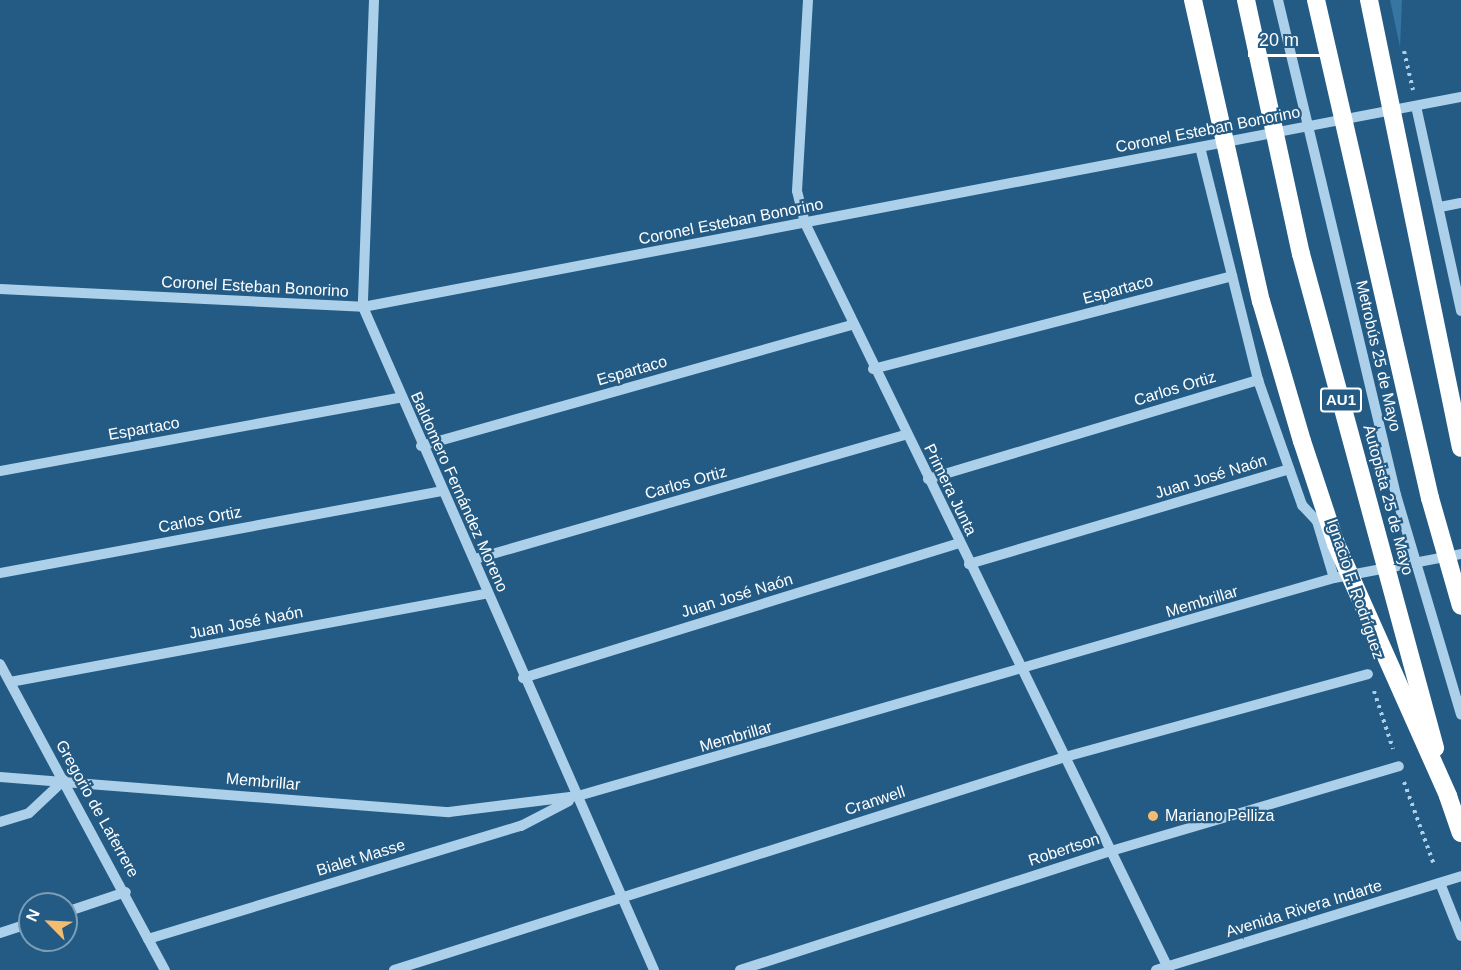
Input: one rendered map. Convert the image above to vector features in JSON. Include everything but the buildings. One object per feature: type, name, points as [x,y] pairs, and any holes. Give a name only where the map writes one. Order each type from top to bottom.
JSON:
[{"type":"highway","points":[[1193,0],[1261,301],[1302,441],[1336,544],[1448,796]]},
{"type":"highway","name":"Autopista 25 de Mayo","points":[[1246,0],[1301,254],[1448,796],[1461,832]]},
{"type":"highway","points":[[1316,0],[1430,498],[1461,606]]},
{"type":"highway","points":[[1369,0],[1461,448]]},
{"type":"street","name":"Baldomero Fernández Moreno","points":[[374,0],[363,307],[420,446],[475,559],[523,678],[624,896],[654,970]]},
{"type":"street","name":"Primera Junta","points":[[808,0],[797,191],[805,223],[873,369],[1111,851],[1164,969]]},
{"type":"street","name":"Metrobús 25 de Mayo","points":[[1278,0],[1396,495],[1461,715]]},
{"type":"street","name":"Coronel Esteban Bonorino","points":[[0,289],[363,307],[1461,97]]},
{"type":"street","points":[[1416,106],[1461,310]]},
{"type":"street","name":"Ignacio F. Rodríguez","points":[[1200,147],[1258,380],[1302,505],[1317,521],[1334,578]]},
{"type":"street","points":[[1440,207],[1461,203]]},
{"type":"street","name":"Espartaco","points":[[873,369],[1232,276]]},
{"type":"street","name":"Espartaco","points":[[420,446],[852,325]]},
{"type":"street","name":"Carlos Ortiz","points":[[928,479],[1258,380]]},
{"type":"street","name":"Espartaco","points":[[0,471],[399,398]]},
{"type":"street","name":"Carlos Ortiz","points":[[475,559],[906,435]]},
{"type":"street","name":"Juan José Naón","points":[[969,564],[1289,469]]},
{"type":"street","name":"Carlos Ortiz","points":[[0,573],[441,490]]},
{"type":"street","name":"Juan José Naón","points":[[523,678],[959,543]]},
{"type":"street","name":"Membrillar","points":[[0,777],[64,780],[449,812],[578,796],[1023,672],[1334,578],[1461,554]]},
{"type":"street","name":"Juan José Naón","points":[[10,682],[488,593]]},
{"type":"street","name":"Gregorio de Laferrere","points":[[0,664],[126,892],[165,970]]},
{"type":"street","name":"Cranwell","points":[[394,970],[1065,757],[1368,674]]},
{"type":"street","name":"Robertson","points":[[740,970],[1111,851],[1399,766]]},
{"type":"street","points":[[0,822],[29,813],[64,780]]},
{"type":"street","name":"Bialet Masse","points":[[148,939],[521,826],[578,796]]},
{"type":"street","name":"Avenida Rivera Indarte","points":[[1164,969],[1461,876]]},
{"type":"street","points":[[1440,883],[1461,936]]},
{"type":"street","points":[[78,908],[126,892]]},
{"type":"street","points":[[0,933],[18,927]]},
{"type":"path","name":"Ignacio F. Rodríguez","points":[[1368,674],[1440,883]]},
{"type":"shaded area","points":[[1390,0],[1402,0],[1400,47]]},
{"type":"place","name":"Mariano Pelliza","points":[[1153,816]]}]
